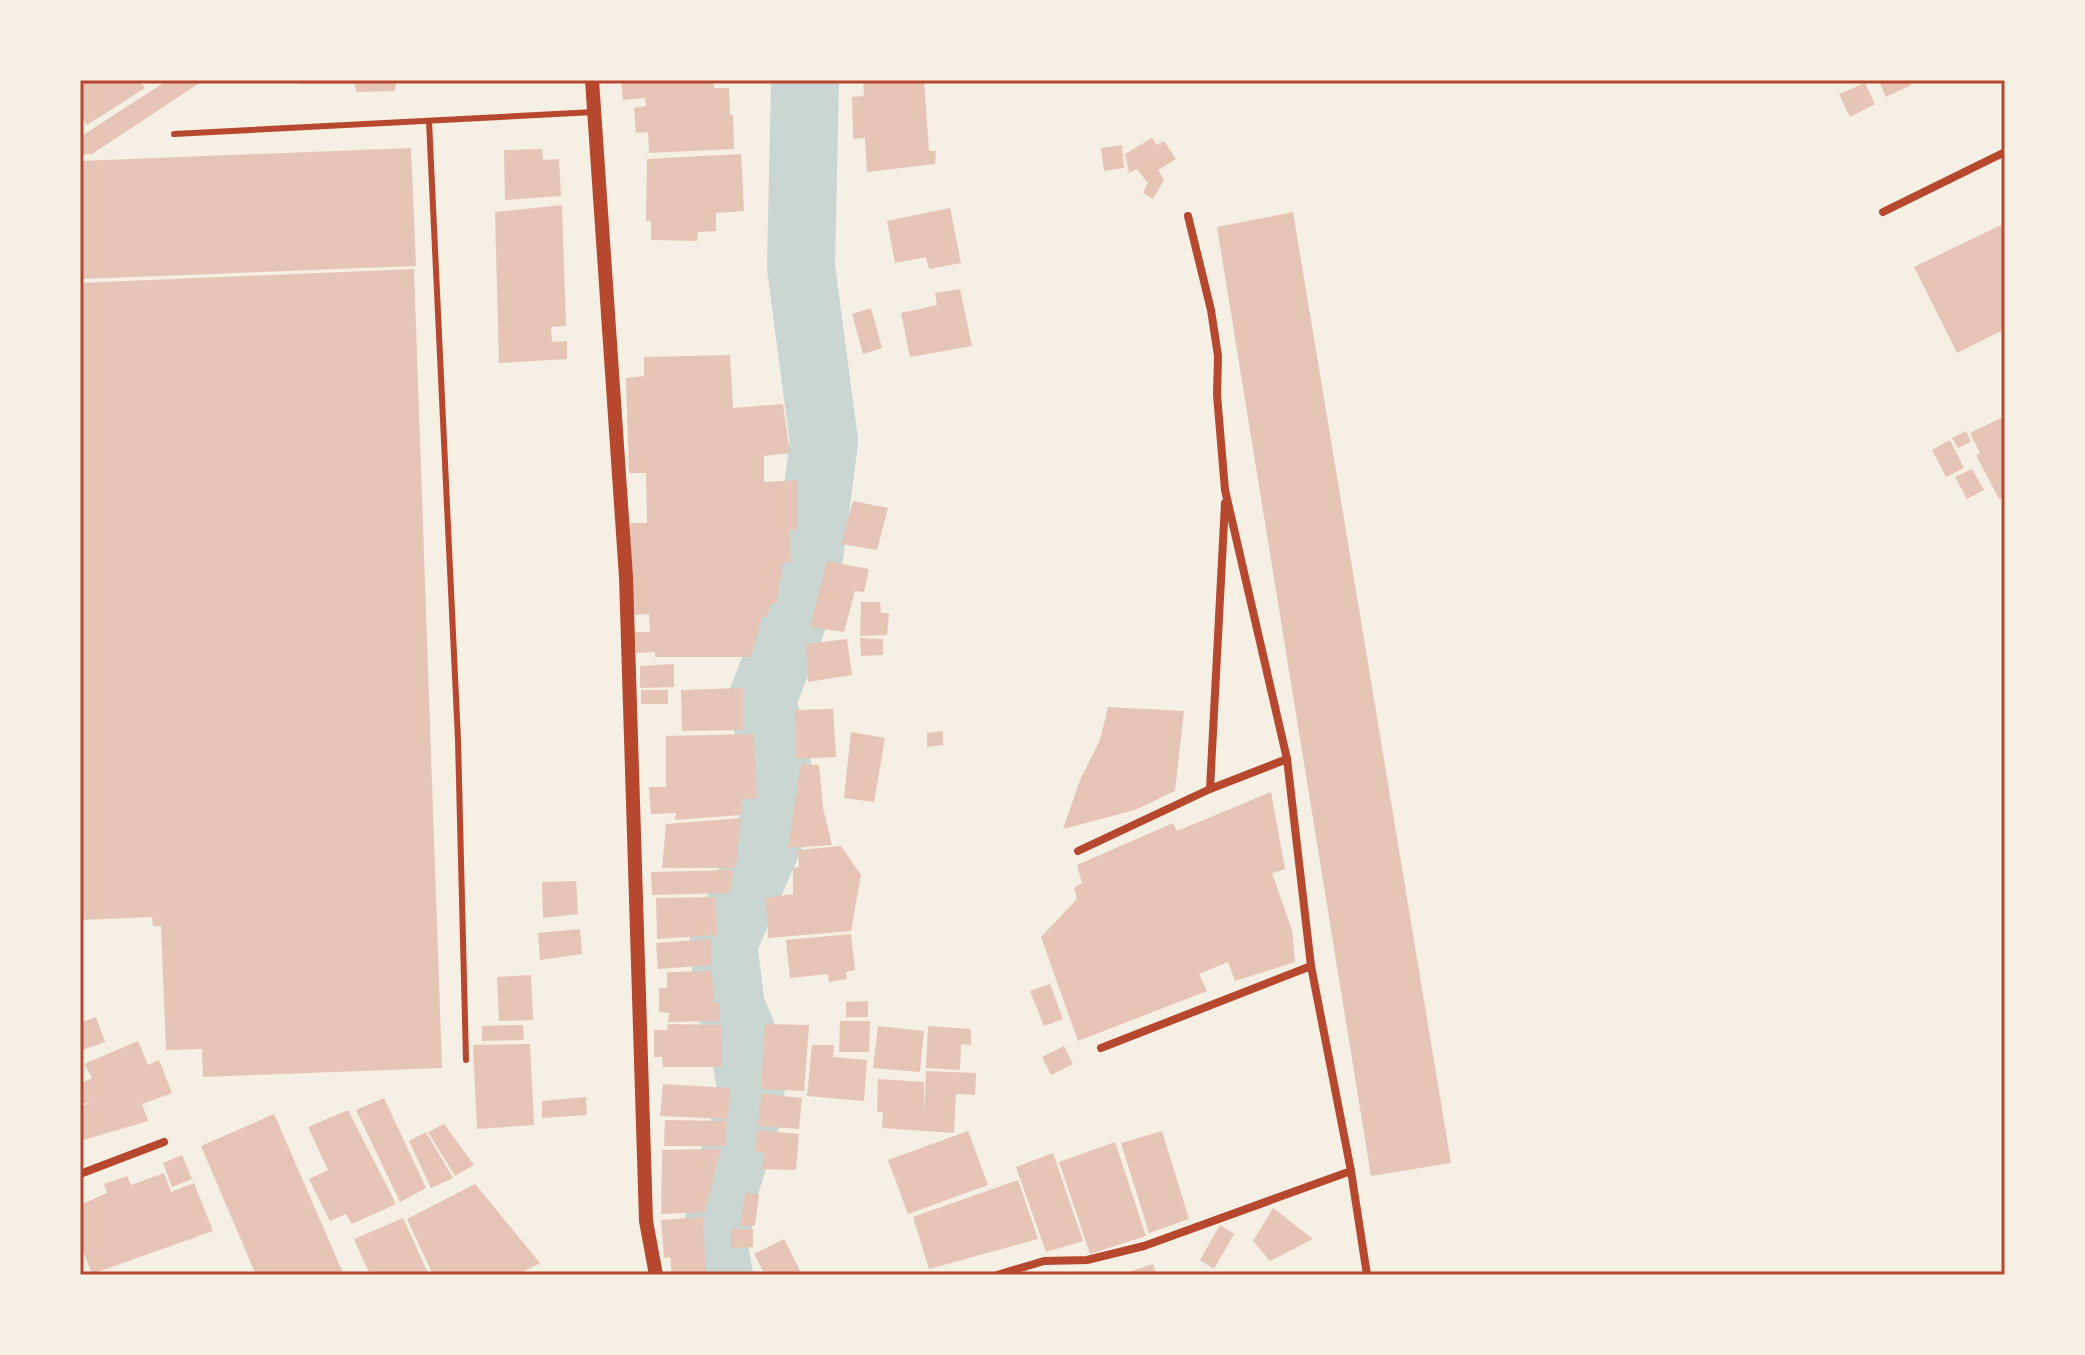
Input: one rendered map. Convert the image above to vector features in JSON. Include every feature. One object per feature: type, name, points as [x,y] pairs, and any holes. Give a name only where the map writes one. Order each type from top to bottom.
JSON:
[{"type":"street","points":[[592,80],[626,577],[646,1221],[656,1275]]},
{"type":"street","points":[[1883,212],[2005,152]]},
{"type":"street","points":[[1188,216],[1211,310],[1218,356],[1217,395],[1225,490],[1210,789]]},
{"type":"street","points":[[1225,490],[1287,759],[1311,966],[1351,1171],[1367,1275]]},
{"type":"street","points":[[1078,851],[1210,789],[1287,759]]},
{"type":"street","points":[[1101,1048],[1311,966]]},
{"type":"street","points":[[80,1174],[164,1142]]},
{"type":"street","points":[[997,1275],[1044,1261],[1087,1260],[1144,1246],[1351,1171]]},
{"type":"lane","points":[[174,134],[594,112]]},
{"type":"lane","points":[[429,121],[458,740],[466,1060]]},
{"type":"building","points":[[80,80],[139,80],[145,88],[87,125],[80,114]]},
{"type":"building","points":[[168,80],[204,80],[92,154],[80,155],[80,137]]},
{"type":"building","points":[[299,80],[396,80],[395,91],[356,92],[355,84],[299,84]]},
{"type":"building","points":[[621,80],[714,80],[714,88],[729,88],[734,149],[649,153],[648,132],[636,133],[634,108],[646,106],[645,98],[623,100]]},
{"type":"building","points":[[863,80],[924,80],[929,151],[936,151],[935,164],[867,172],[865,138],[853,139],[852,97],[864,96]]},
{"type":"building","points":[[1878,80],[1909,80],[1911,85],[1886,97]]},
{"type":"building","points":[[1865,83],[1875,104],[1850,117],[1839,94]]},
{"type":"building","points":[[1152,138],[1157,145],[1164,141],[1176,159],[1158,170],[1164,180],[1153,199],[1143,193],[1148,183],[1137,169],[1129,173],[1125,154]]},
{"type":"building","points":[[1122,145],[1124,168],[1104,171],[1101,148]]},
{"type":"building","points":[[411,148],[416,266],[80,279],[80,161]]},
{"type":"building","points":[[542,149],[543,160],[559,159],[561,196],[505,200],[504,150]]},
{"type":"building","points":[[741,154],[744,211],[716,213],[716,231],[698,232],[697,241],[651,240],[651,221],[646,221],[647,159]]},
{"type":"building","points":[[562,205],[566,326],[551,327],[552,342],[567,341],[567,359],[499,363],[495,212]]},
{"type":"building","points":[[950,208],[961,263],[929,269],[926,257],[895,263],[887,221]]},
{"type":"building","points":[[1293,212],[1451,1163],[1371,1176],[1217,227]]},
{"type":"building","points":[[2005,223],[2005,329],[1957,353],[1914,267]]},
{"type":"building","points":[[414,269],[442,1068],[203,1077],[202,1049],[166,1050],[161,926],[153,926],[152,917],[80,920],[80,283]]},
{"type":"building","points":[[960,289],[972,346],[910,357],[901,313],[937,305],[935,293]]},
{"type":"building","points":[[871,308],[882,348],[863,354],[852,314]]},
{"type":"building","points":[[730,355],[733,408],[783,404],[790,453],[764,456],[764,482],[798,480],[798,529],[790,530],[791,562],[783,563],[777,603],[771,603],[767,617],[762,617],[751,657],[655,657],[655,652],[636,653],[635,632],[650,632],[649,614],[632,615],[630,523],[647,523],[646,473],[629,473],[626,378],[644,376],[644,357]]},
{"type":"building","points":[[2005,416],[2005,496],[1999,499],[1976,455],[1980,453],[1970,433]]},
{"type":"building","points":[[1966,431],[1971,442],[1958,448],[1952,438]]},
{"type":"building","points":[[1950,440],[1964,468],[1946,477],[1932,450]]},
{"type":"building","points":[[1972,469],[1984,490],[1967,499],[1955,477]]},
{"type":"building","points":[[853,501],[888,508],[877,550],[841,544]]},
{"type":"building","points":[[827,561],[869,569],[864,592],[855,591],[844,632],[810,627]]},
{"type":"building","points":[[861,602],[880,602],[881,613],[889,613],[887,635],[860,636]]},
{"type":"building","points":[[860,638],[883,639],[883,655],[861,656]]},
{"type":"building","points":[[847,639],[852,675],[808,682],[806,644]]},
{"type":"building","points":[[674,664],[674,687],[640,688],[640,666]]},
{"type":"building","points":[[743,688],[743,730],[682,731],[681,690]]},
{"type":"building","points":[[641,690],[668,690],[668,704],[641,704]]},
{"type":"building","points":[[1108,707],[1184,711],[1175,791],[1135,810],[1063,829],[1080,780],[1100,740]]},
{"type":"building","points":[[833,709],[836,757],[796,759],[795,710]]},
{"type":"building","points":[[943,731],[943,745],[927,747],[927,733]]},
{"type":"building","points":[[851,732],[885,738],[874,802],[844,798]]},
{"type":"building","points":[[754,734],[757,799],[741,799],[741,815],[675,820],[676,813],[651,814],[649,787],[666,787],[666,736]]},
{"type":"building","points":[[801,764],[819,765],[823,808],[832,845],[788,848]]},
{"type":"building","points":[[1271,792],[1285,869],[1272,873],[1292,930],[1295,962],[1235,981],[1228,962],[1199,974],[1207,991],[1078,1041],[1041,937],[1077,899],[1074,888],[1082,883],[1077,865],[1173,823],[1177,831]]},
{"type":"building","points":[[741,818],[736,868],[662,868],[666,824]]},
{"type":"building","points":[[841,846],[861,875],[851,931],[768,938],[766,898],[793,894],[793,868],[799,867],[798,850]]},
{"type":"building","points":[[734,870],[730,893],[652,895],[651,872]]},
{"type":"building","points":[[576,881],[578,914],[543,918],[542,882]]},
{"type":"building","points":[[716,897],[717,935],[657,939],[656,898]]},
{"type":"building","points":[[580,929],[582,954],[540,960],[538,933]]},
{"type":"building","points":[[851,934],[855,970],[846,972],[847,979],[829,982],[828,974],[790,978],[786,940]]},
{"type":"building","points":[[711,939],[712,965],[658,969],[656,943]]},
{"type":"building","points":[[712,971],[714,1003],[720,1003],[720,1021],[668,1022],[669,1013],[659,1012],[659,988],[667,988],[667,972]]},
{"type":"building","points":[[531,975],[533,1020],[499,1021],[497,977]]},
{"type":"building","points":[[1050,984],[1063,1019],[1044,1026],[1030,991]]},
{"type":"building","points":[[868,1001],[868,1017],[846,1017],[846,1002]]},
{"type":"building","points":[[96,1017],[105,1042],[80,1051],[80,1023]]},
{"type":"building","points":[[840,1021],[870,1021],[869,1052],[839,1052]]},
{"type":"building","points":[[668,1024],[721,1025],[722,1067],[663,1067],[662,1057],[654,1057],[654,1030],[667,1030]]},
{"type":"building","points":[[765,1024],[809,1025],[804,1091],[761,1089]]},
{"type":"building","points":[[523,1025],[524,1040],[482,1041],[482,1026]]},
{"type":"building","points":[[878,1026],[924,1031],[920,1072],[873,1068]]},
{"type":"building","points":[[928,1026],[971,1029],[971,1045],[961,1044],[960,1070],[926,1068]]},
{"type":"building","points":[[138,1041],[148,1065],[159,1060],[172,1093],[142,1104],[148,1121],[80,1141],[80,1107],[91,1102],[84,1104],[80,1093],[80,1084],[92,1078],[84,1064]]},
{"type":"building","points":[[530,1044],[534,1125],[477,1129],[473,1045]]},
{"type":"building","points":[[812,1045],[834,1045],[833,1057],[867,1060],[864,1101],[807,1096]]},
{"type":"building","points":[[1064,1046],[1073,1064],[1051,1075],[1042,1057]]},
{"type":"building","points":[[926,1071],[976,1073],[975,1095],[956,1094],[954,1133],[882,1128],[883,1112],[877,1112],[878,1079],[924,1082],[924,1112]]},
{"type":"building","points":[[663,1084],[730,1088],[728,1119],[660,1116]]},
{"type":"building","points":[[761,1094],[802,1098],[799,1129],[758,1126]]},
{"type":"building","points":[[586,1097],[587,1115],[542,1118],[542,1101]]},
{"type":"building","points":[[384,1098],[426,1188],[400,1202],[356,1110]]},
{"type":"building","points":[[348,1110],[396,1204],[352,1224],[346,1214],[330,1221],[309,1179],[328,1170],[308,1127]]},
{"type":"building","points":[[274,1114],[344,1275],[256,1275],[201,1146]]},
{"type":"building","points":[[665,1120],[727,1121],[725,1146],[664,1146]]},
{"type":"building","points":[[444,1124],[474,1165],[455,1176],[428,1132]]},
{"type":"building","points":[[757,1130],[799,1134],[796,1170],[762,1169],[764,1152],[755,1152]]},
{"type":"building","points":[[968,1131],[988,1185],[908,1214],[888,1160]]},
{"type":"building","points":[[1162,1131],[1189,1219],[1149,1233],[1121,1143]]},
{"type":"building","points":[[426,1132],[453,1178],[431,1188],[409,1141]]},
{"type":"building","points":[[1115,1142],[1146,1236],[1090,1254],[1059,1162]]},
{"type":"building","points":[[721,1149],[705,1212],[661,1214],[662,1150]]},
{"type":"building","points":[[1053,1153],[1083,1241],[1046,1252],[1016,1167]]},
{"type":"building","points":[[182,1155],[192,1179],[172,1187],[163,1163]]},
{"type":"building","points":[[164,1173],[171,1192],[194,1183],[213,1231],[92,1274],[80,1244],[80,1205],[107,1193],[104,1184],[127,1176],[131,1185]]},
{"type":"building","points":[[1018,1180],[1038,1239],[929,1269],[913,1217]]},
{"type":"building","points":[[475,1184],[540,1263],[517,1275],[433,1275],[407,1219]]},
{"type":"building","points":[[745,1193],[759,1195],[755,1226],[740,1226]]},
{"type":"building","points":[[1273,1208],[1313,1239],[1270,1261],[1253,1241]]},
{"type":"building","points":[[703,1217],[706,1275],[672,1275],[670,1257],[664,1258],[661,1220]]},
{"type":"building","points":[[403,1218],[429,1275],[370,1275],[354,1239]]},
{"type":"building","points":[[1220,1225],[1234,1234],[1214,1269],[1200,1260]]},
{"type":"building","points":[[731,1229],[753,1229],[753,1247],[731,1248]]},
{"type":"building","points":[[784,1239],[802,1275],[765,1275],[754,1254]]},
{"type":"building","points":[[1153,1264],[1157,1275],[1122,1275],[1122,1274]]},
{"type":"waterway","points":[[719,1275],[714,1247],[725,1186],[746,1120],[751,1087],[742,1033],[731,1008],[723,944],[772,832],[779,775],[762,700],[805,588],[824,442],[801,267],[805,80]]}]
